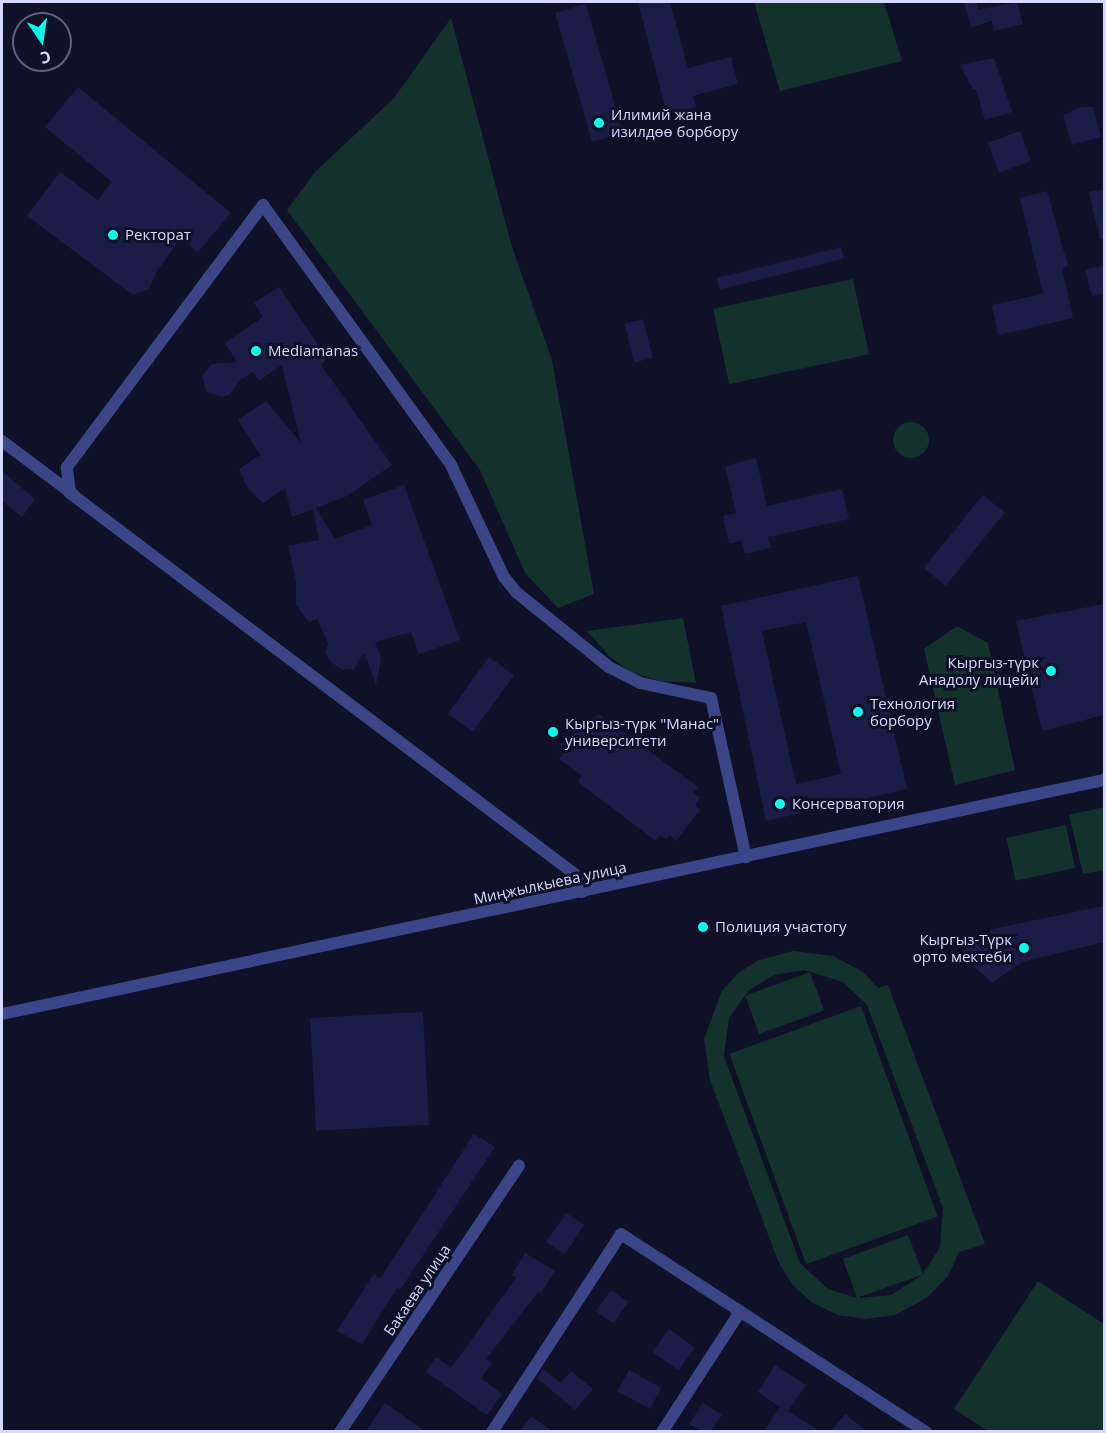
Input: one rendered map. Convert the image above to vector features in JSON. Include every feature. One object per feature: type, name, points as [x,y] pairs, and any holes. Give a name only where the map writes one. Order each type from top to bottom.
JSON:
[{"type":"street","points":[[85,503],[70,493],[66,467],[263,205],[451,465],[500,567],[516,592],[609,668],[640,683],[711,698],[746,857]]},
{"type":"street","points":[[2,441],[576,875],[582,892]]},
{"type":"street","name":"Миңжылкыева улица","points":[[2,1014],[1104,780]]},
{"type":"street","name":"Бакаева улица","points":[[340,1431],[519,1166]]},
{"type":"street","points":[[492,1431],[621,1234],[926,1431]]},
{"type":"street","points":[[662,1431],[740,1312]]},
{"type":"green space","points":[[754,2],[884,2],[902,61],[780,91]]},
{"type":"green space","points":[[451,18],[512,247],[552,360],[594,594],[558,608],[525,573],[480,470],[287,210],[315,172],[394,98]]},
{"type":"green space","points":[[853,279],[869,354],[729,384],[713,309]]},
{"type":"green space","points":[[911,422],[924,427],[929,440],[924,453],[911,458],[898,453],[893,440],[898,427]]},
{"type":"green space","points":[[683,618],[696,683],[660,681],[631,672],[610,657],[587,631]]},
{"type":"green space","points":[[957,626],[988,643],[1015,770],[955,785],[924,649]]},
{"type":"green space","points":[[1104,807],[1104,870],[1083,874],[1069,815]]},
{"type":"green space","points":[[1066,825],[1075,868],[1015,881],[1006,838]]},
{"type":"green space","points":[[793,951],[833,956],[863,972],[878,988],[888,985],[985,1244],[959,1252],[948,1276],[928,1297],[895,1315],[865,1319],[838,1315],[811,1302],[792,1284],[778,1261],[710,1080],[704,1039],[722,991],[738,973],[759,960]],"holes":[[[804,970],[843,982],[867,1005],[943,1208],[940,1247],[923,1274],[908,1235],[843,1259],[857,1298],[828,1289],[800,1263],[724,1056],[729,1018],[749,990],[774,975]],[[922,1275],[891,1295],[859,1298],[859,1297]]]},
{"type":"green space","points":[[810,972],[824,1011],[759,1034],[745,996]]},
{"type":"green space","points":[[861,1006],[938,1216],[806,1264],[729,1054]]},
{"type":"green space","points":[[1038,1281],[1104,1324],[1104,1431],[988,1431],[954,1409]]},
{"type":"building","points":[[638,2],[670,2],[688,68],[731,57],[738,84],[693,96],[696,107],[667,114]]},
{"type":"building","points":[[964,2],[976,2],[978,10],[1017,2],[1023,24],[994,31],[992,21],[971,27]]},
{"type":"building","points":[[586,4],[623,133],[592,142],[555,13]]},
{"type":"building","points":[[994,58],[1012,112],[985,120],[976,89],[973,90],[960,65]]},
{"type":"building","points":[[78,87],[231,213],[198,252],[181,238],[156,272],[149,289],[133,295],[27,216],[60,172],[98,200],[112,182],[45,127]]},
{"type":"building","points":[[1081,107],[1093,107],[1101,137],[1072,145],[1063,115]]},
{"type":"building","points":[[1020,131],[1031,161],[999,173],[988,143]]},
{"type":"building","points":[[1104,189],[1104,239],[1100,239],[1089,192]]},
{"type":"building","points":[[1047,191],[1068,266],[1062,268],[1073,318],[998,335],[992,305],[1043,294],[1020,198]]},
{"type":"building","points":[[841,247],[844,259],[720,290],[717,278]]},
{"type":"building","points":[[1104,265],[1104,293],[1092,296],[1085,270]]},
{"type":"building","points":[[279,287],[327,358],[321,365],[392,465],[347,496],[316,508],[335,539],[372,525],[363,500],[404,485],[460,640],[419,654],[411,632],[375,642],[381,658],[376,685],[364,652],[354,669],[342,670],[331,662],[325,653],[328,643],[317,619],[309,622],[296,605],[296,581],[288,546],[319,540],[313,509],[292,517],[285,488],[263,503],[247,487],[239,469],[260,455],[238,420],[266,401],[301,443],[282,365],[259,381],[253,372],[240,380],[229,395],[222,397],[207,392],[202,376],[212,364],[237,362],[225,343],[263,317],[254,303]]},
{"type":"building","points":[[643,319],[653,358],[634,362],[625,324]]},
{"type":"building","points":[[756,458],[767,506],[842,489],[849,519],[768,537],[771,548],[745,554],[742,541],[729,544],[723,516],[736,513],[725,466]]},
{"type":"building","points":[[2,471],[35,499],[22,517],[2,501]]},
{"type":"building","points":[[983,495],[1005,513],[946,586],[924,568]]},
{"type":"building","name":"Технология борбору","points":[[858,576],[907,789],[766,821],[721,606]],"holes":[[[806,622],[841,774],[796,784],[762,631]]]},
{"type":"building","points":[[1104,604],[1104,715],[1042,731],[1016,621]]},
{"type":"building","points":[[489,657],[514,675],[473,732],[448,714]]},
{"type":"building","points":[[599,714],[698,787],[693,792],[700,798],[695,805],[700,810],[676,841],[670,835],[666,840],[660,835],[656,841],[578,782],[581,775],[559,759],[564,752],[559,745]]},
{"type":"building","name":"Кыргыз-Түрк орто мектеби","points":[[1104,906],[1104,942],[1022,962],[992,983],[960,953],[992,929]]},
{"type":"building","points":[[423,1012],[429,1125],[316,1131],[310,1018]]},
{"type":"building","points":[[474,1134],[495,1147],[400,1290],[397,1288],[362,1344],[337,1331],[374,1273],[380,1279]]},
{"type":"building","points":[[566,1213],[584,1225],[565,1254],[546,1242]]},
{"type":"building","points":[[525,1253],[555,1271],[541,1293],[538,1292],[486,1359],[492,1363],[481,1378],[502,1394],[487,1415],[426,1372],[436,1357],[451,1368],[516,1278],[512,1275]]},
{"type":"building","points":[[611,1290],[628,1302],[613,1323],[596,1311]]},
{"type":"building","points":[[669,1329],[695,1348],[678,1370],[653,1352]]},
{"type":"building","points":[[775,1365],[806,1385],[788,1411],[820,1431],[764,1431],[780,1407],[758,1392]]},
{"type":"building","points":[[543,1369],[561,1383],[571,1371],[593,1389],[575,1410],[537,1378]]},
{"type":"building","points":[[629,1370],[661,1388],[650,1409],[617,1391]]},
{"type":"building","points":[[385,1403],[425,1431],[366,1431]]},
{"type":"building","points":[[703,1403],[722,1415],[711,1431],[701,1431],[689,1424]]},
{"type":"building","points":[[845,1414],[867,1431],[831,1431]]},
{"type":"building","points":[[531,1416],[552,1431],[520,1431]]},
{"type":"place","name":"Илимий жана изилдөө борбору","points":[[599,123]]},
{"type":"place","name":"Ректорат","points":[[113,235]]},
{"type":"place","name":"Mediamanas","points":[[256,351]]},
{"type":"place","name":"Кыргыз-түрк Анадолу лицейи","points":[[1051,671]]},
{"type":"place","name":"Технология борбору","points":[[858,712]]},
{"type":"place","name":"Кыргыз-түрк \"Манас\" университети","points":[[553,732]]},
{"type":"place","name":"Консерватория","points":[[780,804]]},
{"type":"place","name":"Полиция участогу","points":[[703,927]]},
{"type":"place","name":"Кыргыз-Түрк орто мектеби","points":[[1024,948]]}]
